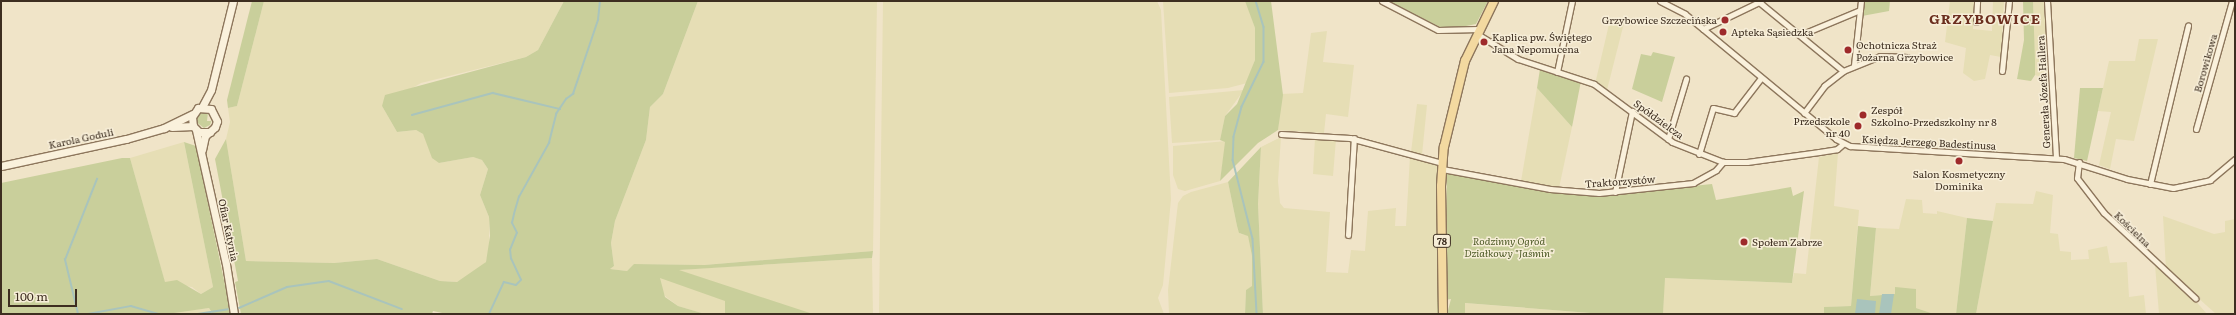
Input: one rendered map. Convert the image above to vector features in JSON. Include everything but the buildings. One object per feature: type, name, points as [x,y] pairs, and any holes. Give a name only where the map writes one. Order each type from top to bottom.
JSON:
[{"type":"main road","name":"78","points":[[1443,314],[1442,166],[1454,95],[1478,32],[1494,1]]},
{"type":"street","points":[[210,132],[194,128],[193,114],[202,107],[211,90],[233,1]]},
{"type":"street","points":[[1382,1],[1435,29],[1451,32],[1478,32]]},
{"type":"street","points":[[1557,72],[1572,1]]},
{"type":"street","name":"Księdza Jerzego Badestinusa","points":[[1660,1],[1680,11],[1843,144],[1860,147],[2056,158],[2079,162],[2150,184],[2178,188],[2203,183],[2215,177],[2235,159]]},
{"type":"street","points":[[1854,66],[1861,1]]},
{"type":"street","points":[[1976,22],[1977,1]]},
{"type":"street","points":[[2002,71],[2009,1]]},
{"type":"street","name":"Generała Józefa Hallera","points":[[2047,1],[2056,158]]},
{"type":"street","name":"Borowikowa","points":[[2196,129],[2232,1]]},
{"type":"street","points":[[1703,29],[1760,2],[1843,71]]},
{"type":"street","points":[[1800,35],[1860,10]]},
{"type":"street","points":[[2150,184],[2188,26]]},
{"type":"street","name":"Spółdzielcza","points":[[1478,32],[1518,59],[1594,84],[1668,138],[1699,154],[1723,162],[1741,163],[1812,154],[1836,149],[1843,144]]},
{"type":"street","points":[[1804,113],[1824,86],[1843,71],[1862,62],[1880,56],[1907,57]]},
{"type":"street","points":[[1699,154],[1713,108],[1734,113],[1761,78]]},
{"type":"street","points":[[1668,138],[1686,79]]},
{"type":"street","points":[[202,151],[205,136],[216,124],[211,90]]},
{"type":"street","points":[[202,107],[214,111]]},
{"type":"street","points":[[1616,192],[1632,111]]},
{"type":"street","name":"Karola Goduli","points":[[1,166],[164,128],[193,114]]},
{"type":"street","name":"Karola Goduli","points":[[164,128],[194,128]]},
{"type":"street","name":"Ofiar Katynia","points":[[194,128],[202,151],[226,264],[234,314]]},
{"type":"street","name":"Traktorzystów","points":[[1281,134],[1354,138],[1442,166],[1550,189],[1616,192],[1693,183],[1716,170],[1723,162]]},
{"type":"street","points":[[1348,235],[1354,138]]},
{"type":"street","name":"Kościelna","points":[[2079,162],[2078,178],[2104,213],[2195,298]]},
{"type":"shaded area","points":[[264,1],[564,1],[538,50],[526,57],[421,83],[382,106],[397,132],[416,130],[423,134],[439,163],[473,157],[482,160],[488,169],[480,195],[489,217],[489,250],[486,262],[474,273],[457,282],[440,281],[377,259],[334,263],[246,261],[226,139],[230,122],[228,108],[237,106]]},
{"type":"shaded area","points":[[698,1],[877,1],[873,251],[704,265],[635,264],[627,271],[610,269],[614,266],[611,243],[615,221],[646,140],[650,107],[663,94]]},
{"type":"shaded area","points":[[883,1],[1157,1],[1161,10],[1171,199],[1163,285],[1158,298],[1164,314],[879,314]]},
{"type":"shaded area","points":[[1163,1],[1246,1],[1255,28],[1255,60],[1247,83],[1228,88],[1169,93]]},
{"type":"shaded area","points":[[1950,1],[1974,1],[1973,29],[1992,31],[1993,1],[2004,1],[2001,57],[1990,55],[1985,79],[1974,81],[1963,73],[1966,48],[1945,42]]},
{"type":"shaded area","points":[[2033,1],[2045,1],[2049,79],[2035,75]]},
{"type":"shaded area","points":[[1610,20],[1624,23],[1607,90],[1595,84]]},
{"type":"shaded area","points":[[1327,31],[1323,62],[1354,65],[1348,117],[1326,114],[1324,133],[1278,130],[1281,94],[1303,93],[1311,33]]},
{"type":"shaded area","points":[[2139,39],[2158,39],[2134,141],[2116,139],[2110,169],[2099,165],[2111,112],[2098,111],[2109,61],[2135,61]]},
{"type":"shaded area","points":[[1537,88],[1572,127],[1559,188],[1521,181]]},
{"type":"shaded area","points":[[1244,90],[1225,116],[1220,140],[1172,143],[1169,97]]},
{"type":"shaded area","points":[[1417,104],[1427,105],[1422,155],[1411,152]]},
{"type":"shaded area","points":[[1281,137],[1278,181],[1280,203],[1284,208],[1330,212],[1326,272],[1348,273],[1351,250],[1365,251],[1368,211],[1396,208],[1395,226],[1406,226],[1410,156],[1438,166],[1437,314],[1263,314],[1258,204],[1261,147]]},
{"type":"shaded area","points":[[1315,138],[1336,139],[1333,176],[1313,174]]},
{"type":"shaded area","points":[[1226,141],[1220,181],[1185,191],[1178,189],[1173,175],[1173,146]]},
{"type":"shaded area","points":[[184,142],[213,287],[201,294],[192,287],[165,283],[130,158]]},
{"type":"shaded area","points":[[1838,153],[1834,206],[1859,210],[1851,306],[1825,307],[1824,314],[1663,314],[1664,278],[1792,283],[1794,273],[1806,274],[1819,157]]},
{"type":"shaded area","points":[[1228,182],[1237,226],[1240,234],[1248,235],[1252,256],[1252,287],[1246,290],[1245,314],[1169,314],[1168,290],[1178,203],[1183,196],[1191,192]]},
{"type":"shaded area","points":[[2036,191],[2053,195],[2050,233],[2058,234],[2060,251],[2071,252],[2071,260],[2089,259],[2088,250],[2107,246],[2110,263],[2127,262],[2129,297],[2144,295],[2146,314],[1976,314],[1996,203],[2033,204]]},
{"type":"shaded area","points":[[1906,199],[1922,200],[1923,213],[1937,214],[1937,211],[1967,218],[1956,314],[1934,314],[1916,308],[1916,289],[1895,288],[1895,294],[1870,296],[1876,228],[1899,229]]},
{"type":"shaded area","points":[[2163,216],[2214,234],[2225,232],[2225,221],[2235,219],[2235,313],[2216,314],[2166,269]]},
{"type":"shaded area","points":[[872,258],[873,314],[705,314],[678,306],[665,296],[660,286],[659,271]]},
{"type":"shaded area","points":[[2155,265],[2193,298],[2207,314],[2159,314]]},
{"type":"shaded area","points":[[1464,303],[1603,314],[1465,314]]},
{"type":"shaded area","points":[[209,308],[213,314],[167,314],[171,312]]},
{"type":"green space","points":[[252,1],[264,1],[237,106],[228,108],[227,100]]},
{"type":"green space","points":[[564,1],[698,1],[663,94],[650,107],[646,140],[615,221],[611,243],[614,266],[610,269],[627,271],[634,264],[704,265],[873,251],[872,258],[679,270],[813,314],[725,314],[725,301],[660,278],[665,297],[678,306],[705,314],[447,314],[433,311],[432,314],[241,314],[235,282],[238,281],[215,159],[226,139],[246,261],[334,263],[377,259],[440,281],[457,282],[486,262],[490,236],[489,217],[480,195],[488,169],[482,160],[473,157],[439,163],[432,158],[423,134],[416,130],[397,132],[382,106],[385,95],[526,57],[538,50]]},
{"type":"green space","points":[[1245,1],[1271,1],[1283,95],[1278,130],[1258,143],[1220,181],[1225,142],[1220,140],[1225,116],[1237,104],[1255,60],[1255,28]]},
{"type":"green space","points":[[1388,1],[1488,1],[1476,24],[1446,30]]},
{"type":"green space","points":[[1863,1],[1890,1],[1889,11],[1862,16]]},
{"type":"green space","points":[[2023,1],[2033,1],[2035,75],[2031,81],[2017,79],[2024,40]]},
{"type":"green space","points":[[1653,52],[1675,57],[1662,102],[1632,89],[1641,54],[1651,56]]},
{"type":"green space","points":[[1540,69],[1581,81],[1572,127],[1537,88]]},
{"type":"green space","points":[[2080,88],[2103,88],[2087,161],[2074,158]]},
{"type":"green space","points":[[202,111],[208,112],[207,121],[211,121],[211,116],[212,119],[210,125],[204,128],[195,121],[196,116]]},
{"type":"green space","points":[[184,142],[196,146],[231,314],[213,314],[209,308],[167,314],[1,314],[1,183],[122,158],[130,158],[165,282],[177,280],[201,294],[213,287]]},
{"type":"green space","points":[[1261,147],[1258,204],[1263,314],[1245,314],[1246,290],[1252,286],[1252,256],[1248,236],[1239,233],[1228,182]]},
{"type":"green space","points":[[1438,166],[1439,175],[1441,314],[1437,314]]},
{"type":"green space","name":"Rodzinny Ogród Działkowy \"Jaśmin\"","points":[[1447,171],[1448,174],[1488,178],[1542,191],[1597,196],[1712,184],[1716,200],[1791,187],[1793,196],[1804,191],[1792,283],[1665,278],[1663,314],[1603,314],[1465,303],[1465,314],[1447,314],[1451,299],[1445,300]]},
{"type":"green space","points":[[1967,218],[1993,221],[1976,314],[1956,314]]},
{"type":"green space","points":[[1858,226],[1876,228],[1870,296],[1895,294],[1895,287],[1916,289],[1916,308],[1934,314],[1824,314],[1824,307],[1851,306]]},
{"type":"water","points":[[1882,294],[1894,294],[1891,314],[1879,314]]},
{"type":"water","points":[[1857,299],[1876,301],[1875,314],[1855,314]]},
{"type":"waterway","points":[[489,314],[504,282],[516,285],[521,280],[511,259],[510,250],[517,233],[512,223],[514,214],[519,197],[549,143],[556,114],[566,99],[573,94],[598,20],[600,1]]},
{"type":"waterway","points":[[1256,1],[1264,27],[1264,62],[1242,107],[1234,137],[1233,160],[1253,239],[1257,314]]},
{"type":"waterway","points":[[412,115],[493,93],[560,109]]},
{"type":"waterway","points":[[78,314],[65,260],[97,179]]},
{"type":"waterway","points":[[239,308],[287,287],[329,281],[402,309]]},
{"type":"waterway","points":[[88,314],[131,306],[159,314]]},
{"type":"waterway","points":[[198,314],[228,309]]},
{"type":"place","name":"Grzybowice Szczecińska","points":[[1725,20]]},
{"type":"place","name":"Apteka Sąsiedzka","points":[[1723,32]]},
{"type":"place","name":"Kaplica pw. Świętego Jana Nepomucena","points":[[1484,42]]},
{"type":"place","name":"Ochotnicza Straż Pożarna Grzybowice","points":[[1848,50]]},
{"type":"place","name":"Zespół Szkolno-Przedszkolny nr 8","points":[[1863,115]]},
{"type":"place","name":"Przedszkole nr 40","points":[[1858,126]]},
{"type":"place","name":"Salon Kosmetyczny Dominika","points":[[1959,161]]},
{"type":"place","name":"Społem Zabrze","points":[[1744,242]]},
{"type":"district","name":"GRZYBOWICE","points":[[1985,18]]}]
